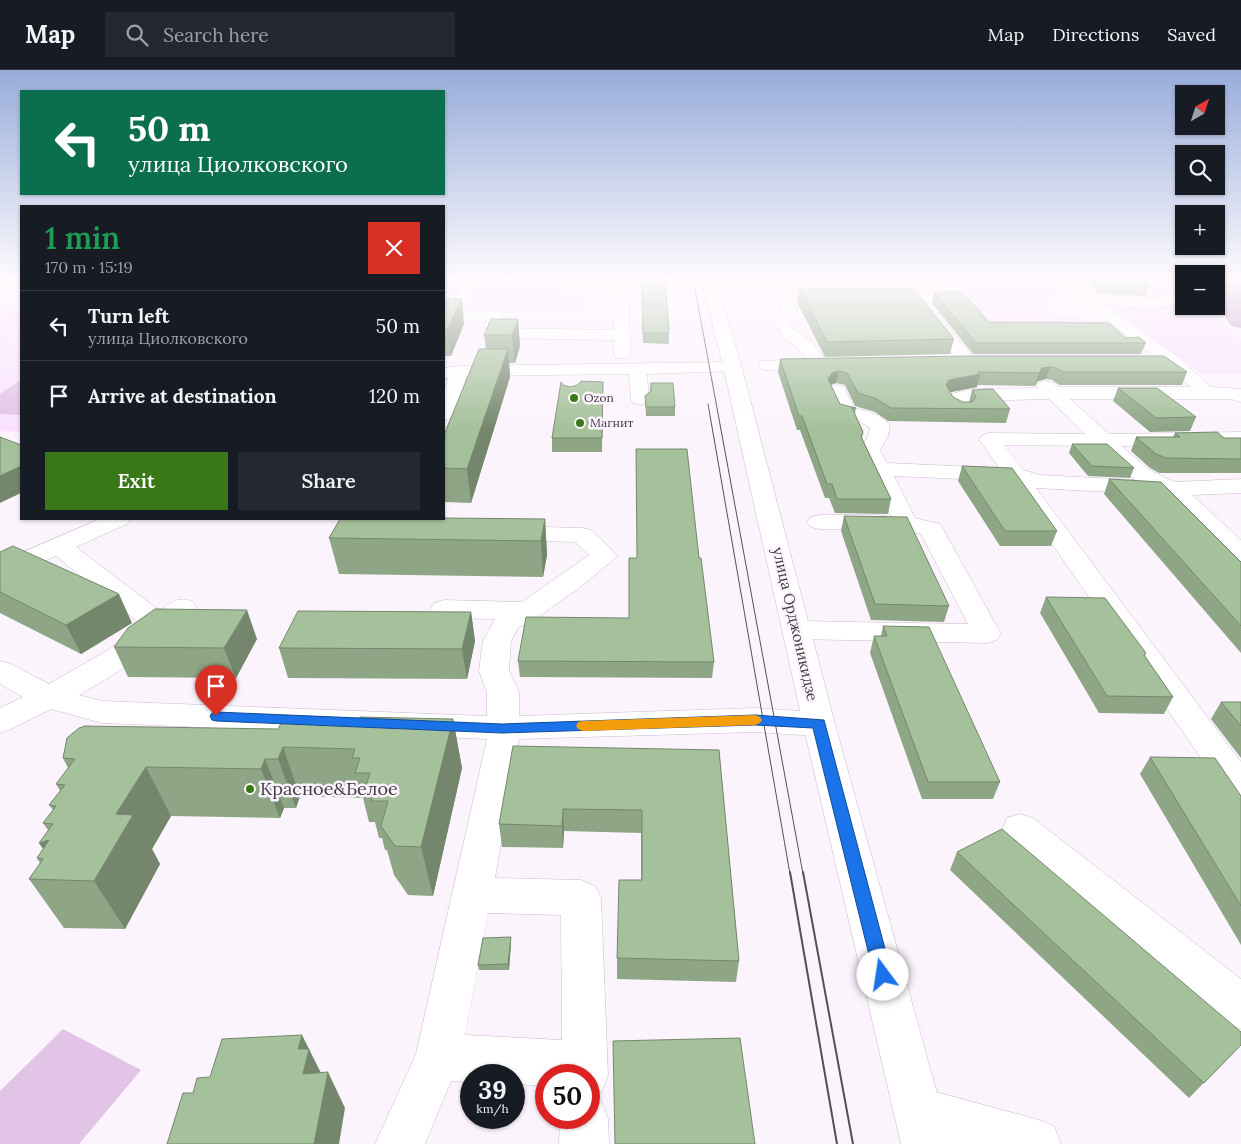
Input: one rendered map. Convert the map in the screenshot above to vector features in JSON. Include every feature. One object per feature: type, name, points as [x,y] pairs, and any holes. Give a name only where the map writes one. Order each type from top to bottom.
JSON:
[{"type":"main road","points":[[492,328],[490,333],[622,335]]},
{"type":"main road","points":[[622,328],[622,335],[637,365],[640,399]]},
{"type":"main road","name":"улица Орджоникидзе","points":[[721,328],[921,1127]]},
{"type":"main road","points":[[785,328],[788,333],[807,347],[819,364]]},
{"type":"main road","points":[[940,328],[967,361]]},
{"type":"main road","points":[[1127,328],[1172,361],[1208,393],[1241,414]]},
{"type":"main road","points":[[948,362],[984,361]]},
{"type":"main road","points":[[1144,361],[1172,361]]},
{"type":"main road","points":[[767,365],[838,364]]},
{"type":"main road","points":[[445,409],[452,372],[574,376],[637,365],[732,367]]},
{"type":"main road","points":[[1033,374],[1141,475],[1172,489],[1241,553]]},
{"type":"main road","points":[[837,391],[846,412],[866,417],[880,426],[878,436],[870,450],[906,522]]},
{"type":"main road","points":[[961,408],[953,399],[972,395],[1052,392],[1234,393],[1241,396]]},
{"type":"main road","points":[[1000,395],[1016,415]]},
{"type":"main road","points":[[1240,786],[989,439],[1241,438]]},
{"type":"main road","points":[[880,470],[1015,475],[1039,482],[1172,489],[1241,486]]},
{"type":"main road","points":[[0,572],[117,520]]},
{"type":"main road","points":[[797,630],[987,634],[931,529],[906,522],[819,522]]},
{"type":"main road","points":[[400,1144],[438,1057],[503,746],[503,692],[494,671],[497,641],[507,622],[528,611],[570,582],[604,555],[582,535],[484,532]]},
{"type":"main road","points":[[0,722],[84,680],[172,617],[59,546]]},
{"type":"main road","points":[[444,609],[528,611]]},
{"type":"main road","points":[[0,670],[50,698],[102,712],[502,728],[755,720],[819,724]]},
{"type":"main road","points":[[1020,829],[1241,1007]]},
{"type":"main road","points":[[472,895],[581,898],[585,1064]]},
{"type":"main road","points":[[438,1057],[535,1066]]},
{"type":"main road","points":[[921,1127],[1036,1144]]},
{"type":"main road","points":[[584,1129],[584,1144]]},
{"type":"shaded area","points":[[0,328],[20,328],[20,432],[0,431]]},
{"type":"shaded area","points":[[955,328],[1109,328],[1144,357],[978,356]]},
{"type":"shaded area","points":[[1140,328],[1228,328],[1241,339],[1241,374],[1201,374]]},
{"type":"shaded area","points":[[20,381],[20,415],[0,414],[0,394]]},
{"type":"shaded area","points":[[63,1029],[141,1070],[79,1144],[0,1144],[0,1091]]},
{"type":"building","points":[[487,328],[515,328],[512,335],[484,335]]},
{"type":"building","points":[[643,328],[669,328],[669,333],[643,333]]},
{"type":"building","points":[[820,328],[945,328],[954,339],[827,342]]},
{"type":"building","points":[[964,328],[1115,328],[1126,338],[1139,337],[1146,343],[976,343]]},
{"type":"building","points":[[479,349],[508,349],[467,469],[445,468],[445,433]]},
{"type":"building","points":[[970,356],[1164,356],[1187,372],[1063,372],[1050,367],[1042,368],[1039,373],[978,372],[980,374],[949,380],[946,385],[953,397],[963,402],[972,402],[976,397],[972,390],[993,389],[1010,409],[891,408],[877,399],[858,393],[847,373],[839,371],[832,373],[828,379],[840,404],[856,408],[852,408],[863,432],[861,437],[891,499],[837,499],[832,484],[827,484],[802,416],[799,416],[780,359]]},
{"type":"building","name":"Магнит","points":[[581,381],[603,382],[602,438],[552,438],[561,382],[563,385],[570,387],[578,385]]},
{"type":"building","points":[[651,383],[673,383],[675,407],[646,407],[645,396],[651,391]]},
{"type":"building","points":[[1118,388],[1157,388],[1196,417],[1156,418]]},
{"type":"building","points":[[1217,432],[1224,438],[1241,438],[1241,459],[1166,458],[1156,454],[1136,437],[1180,437],[1175,433]]},
{"type":"building","points":[[0,437],[20,445],[20,466],[0,476]]},
{"type":"building","points":[[1072,444],[1107,444],[1134,468],[1092,466]]},
{"type":"building","points":[[636,449],[687,449],[699,558],[701,558],[714,662],[518,661],[526,617],[629,618],[629,558],[637,558]]},
{"type":"building","points":[[962,466],[1012,468],[1057,531],[1005,531]]},
{"type":"building","points":[[1109,479],[1161,482],[1241,562],[1241,626]]},
{"type":"building","points":[[844,516],[907,517],[949,606],[875,604]]},
{"type":"building","points":[[545,519],[541,541],[329,538],[339,520]]},
{"type":"building","points":[[13,546],[119,594],[66,625],[0,592],[0,552]]},
{"type":"building","points":[[1046,597],[1105,598],[1146,653],[1144,655],[1173,697],[1107,696]]},
{"type":"building","points":[[155,609],[247,610],[224,648],[114,647],[128,628]]},
{"type":"building","points":[[298,611],[471,612],[462,649],[279,648]]},
{"type":"building","points":[[883,626],[929,627],[1000,782],[928,782],[874,636],[887,636]]},
{"type":"building","points":[[1221,702],[1241,702],[1241,726]]},
{"type":"building","points":[[360,717],[453,719],[421,847],[395,846],[381,826],[388,801],[371,801],[375,789],[365,789],[370,773],[355,773],[360,758],[352,758],[355,749],[283,747],[278,759],[265,759],[261,769],[146,767],[116,814],[133,815],[94,881],[29,879],[43,859],[37,858],[49,840],[39,843],[53,824],[43,823],[56,806],[49,805],[65,785],[56,784],[75,759],[63,758],[67,738],[79,728],[85,726],[278,729],[281,723],[357,725]]},
{"type":"building","points":[[513,746],[719,750],[739,961],[617,958],[619,880],[642,880],[642,810],[563,809],[562,826],[499,824]]},
{"type":"building","points":[[1150,757],[1215,758],[1241,796],[1241,906]]},
{"type":"building","points":[[1002,829],[1241,1032],[1241,1045],[1204,1083],[957,852]]},
{"type":"building","points":[[511,937],[508,964],[478,965],[483,938]]},
{"type":"building","points":[[302,1035],[298,1049],[309,1049],[303,1074],[328,1072],[314,1144],[167,1144],[183,1093],[193,1093],[197,1078],[210,1077],[222,1039]]},
{"type":"building","points":[[740,1038],[755,1144],[615,1144],[613,1041]]},
{"type":"tram line","points":[[702,328],[803,874]]},
{"type":"tram line","points":[[708,404],[790,874]]},
{"type":"tram line","points":[[790,872],[837,1144]]},
{"type":"tram line","points":[[803,872],[853,1144]]},
{"type":"slow traffic","points":[[583,726],[755,720]]},
{"type":"place","name":"Ozon","points":[[574,398]]},
{"type":"place","name":"Магнит","points":[[580,423]]},
{"type":"place","name":"Красное&Белое","points":[[250,789]]},
{"type":"route","points":[[216,716],[502,728],[755,720],[819,724],[883,975]]}]
